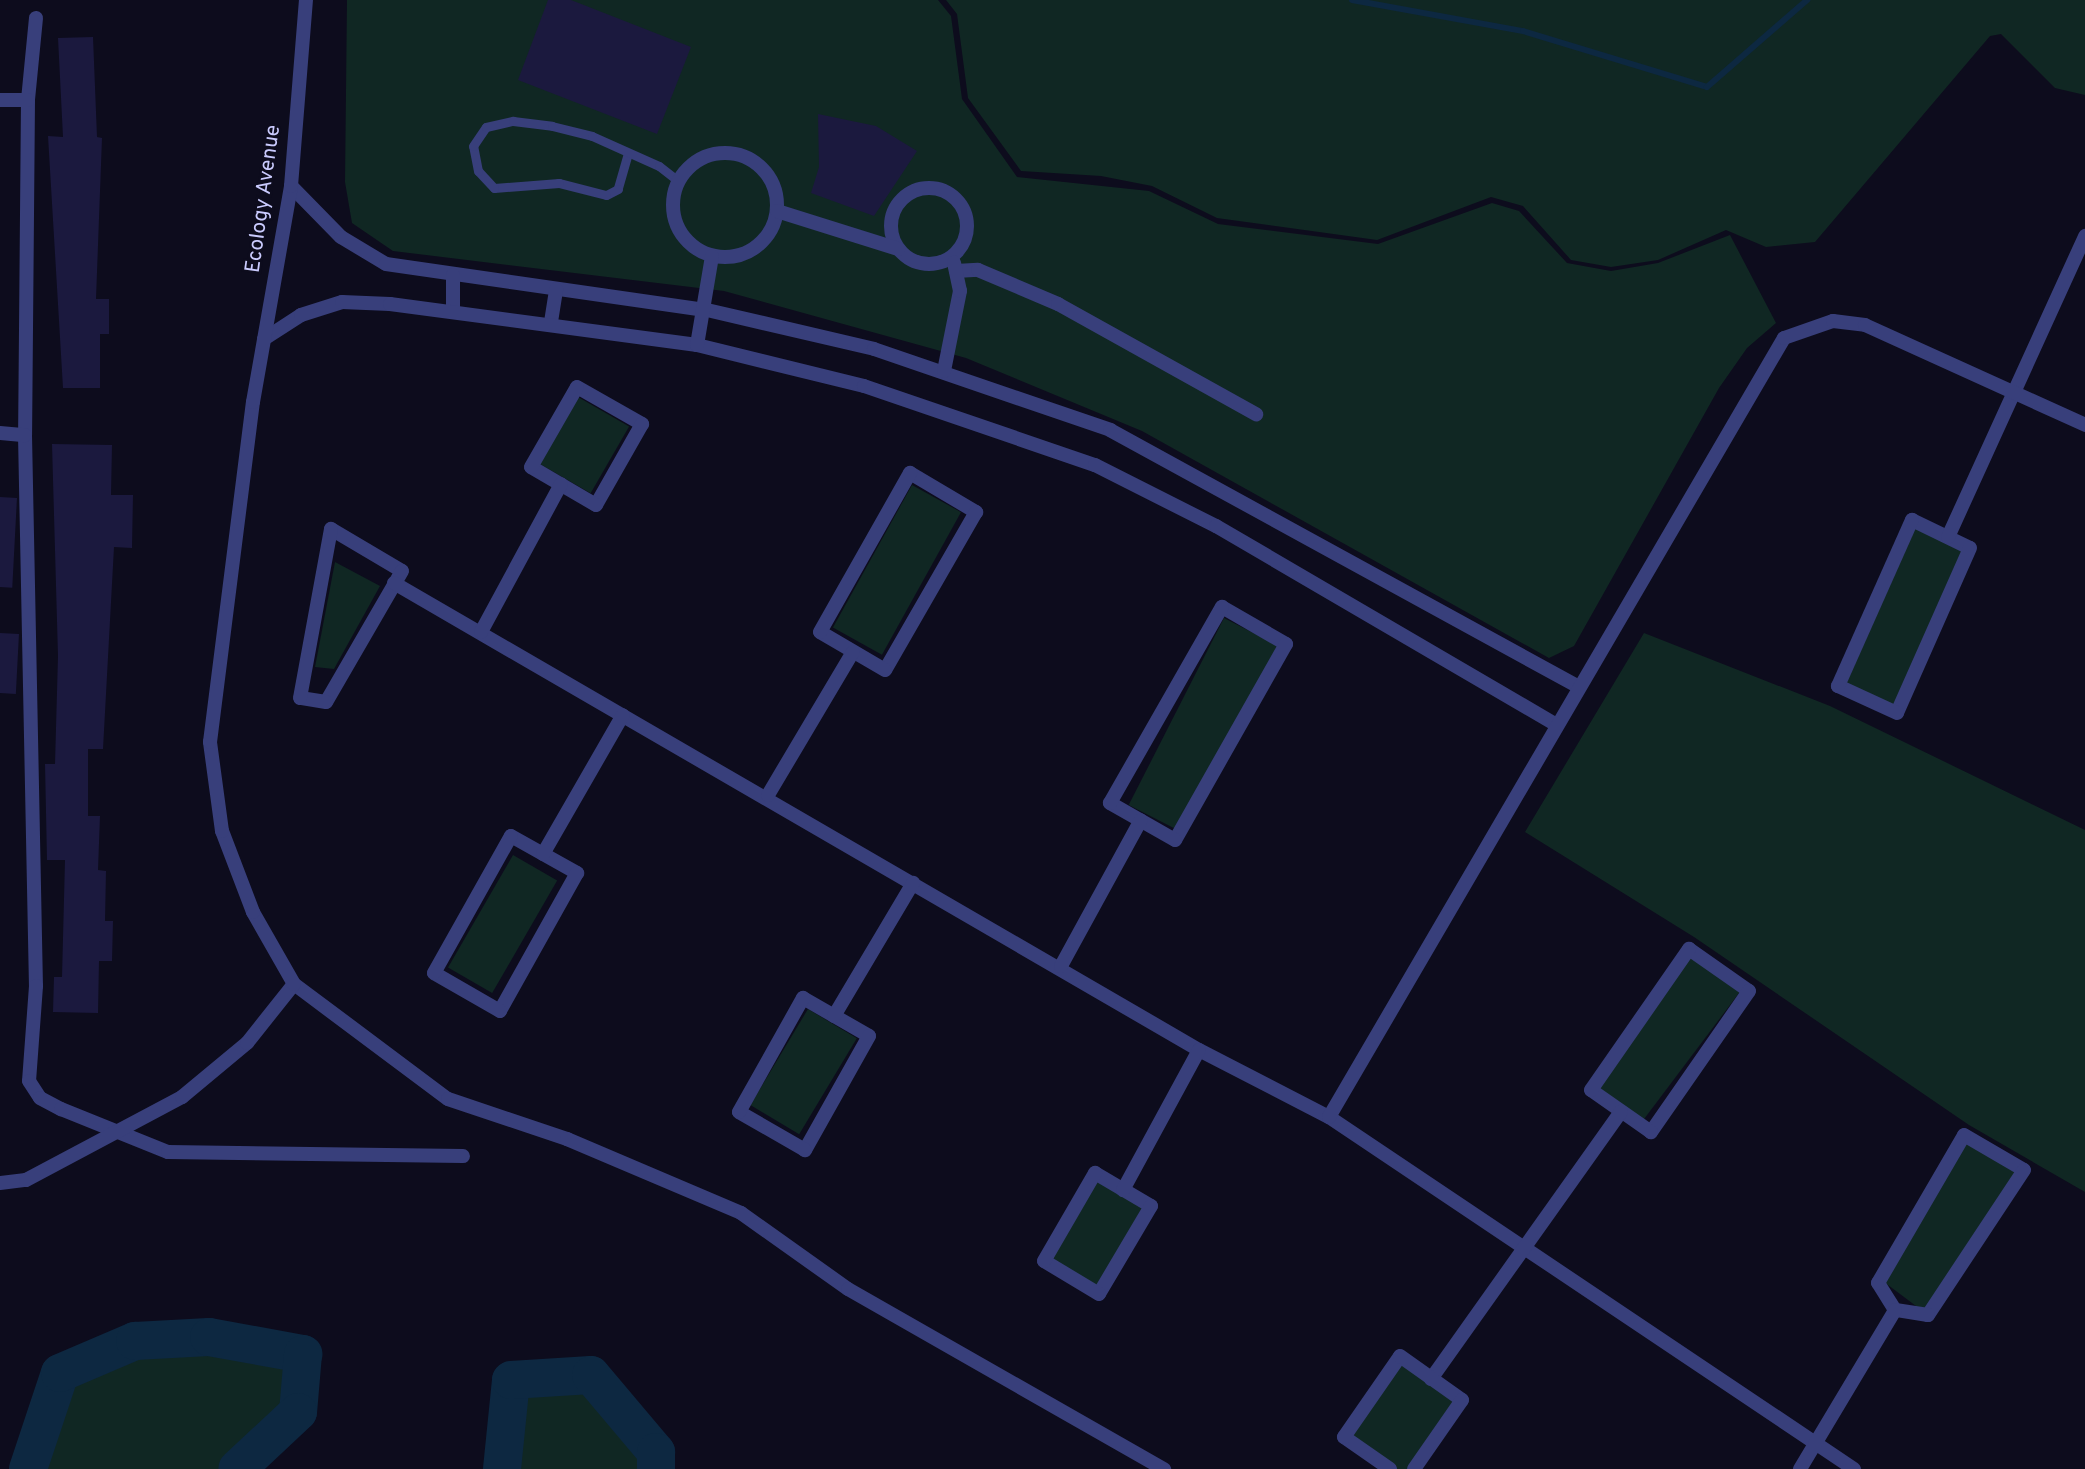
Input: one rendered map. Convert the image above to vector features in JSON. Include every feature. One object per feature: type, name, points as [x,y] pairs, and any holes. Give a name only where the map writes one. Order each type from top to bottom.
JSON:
[{"type":"street","name":"Ecology Avenue","points":[[294,984],[253,912],[222,831],[211,742],[253,402],[291,186],[306,0]]},
{"type":"street","points":[[36,18],[28,100],[25,435],[36,986],[29,1081],[40,1097],[61,1109],[126,1131],[168,1152],[463,1156]]},
{"type":"street","points":[[0,100],[28,100]]},
{"type":"street","points":[[733,152],[766,173],[778,211],[755,248],[712,256],[677,227],[678,181],[702,157],[733,152]]},
{"type":"street","points":[[291,186],[341,237],[386,264],[707,310],[944,371],[1122,437],[1577,686]]},
{"type":"street","points":[[778,211],[898,248],[920,263],[952,256],[964,242],[966,215],[952,195],[929,188],[898,204],[891,226],[898,248]]},
{"type":"street","points":[[1948,537],[2010,390],[2079,262],[2085,236]]},
{"type":"street","points":[[697,345],[707,310],[712,256]]},
{"type":"street","points":[[944,371],[956,330],[956,271],[952,256]]},
{"type":"street","points":[[956,271],[978,270],[1048,299],[1256,414]]},
{"type":"street","points":[[453,275],[453,311]]},
{"type":"street","points":[[551,322],[556,289]]},
{"type":"street","points":[[264,339],[301,314],[342,302],[551,322],[697,345],[864,386],[1095,465],[1216,526],[1555,724]]},
{"type":"street","points":[[1329,1117],[1577,686],[1784,338],[1833,321],[1865,325],[2085,425]]},
{"type":"street","points":[[577,387],[642,424],[596,505],[561,484],[531,467],[577,387]]},
{"type":"street","points":[[0,433],[25,435]]},
{"type":"street","points":[[910,474],[976,512],[886,670],[853,652],[820,632],[910,474]]},
{"type":"street","points":[[481,632],[561,484]]},
{"type":"street","points":[[1912,520],[1948,537],[1970,548],[1897,713],[1838,686],[1912,520]]},
{"type":"street","points":[[331,529],[402,571],[394,583],[326,702],[300,698],[331,529]]},
{"type":"street","points":[[394,583],[768,795],[1199,1050],[1329,1117],[1854,1469]]},
{"type":"street","points":[[1222,607],[1286,644],[1175,840],[1141,820],[1110,803],[1222,607]]},
{"type":"street","points":[[768,795],[853,652]]},
{"type":"street","points":[[542,854],[624,715]]},
{"type":"street","points":[[1061,966],[1141,820]]},
{"type":"street","points":[[511,836],[542,854],[576,873],[500,1011],[434,973],[511,836]]},
{"type":"street","points":[[834,1016],[913,883]]},
{"type":"street","points":[[1689,949],[1749,991],[1651,1132],[1621,1112],[1591,1090],[1689,949]]},
{"type":"street","points":[[0,1184],[26,1180],[126,1131],[182,1097],[247,1042],[294,984],[448,1099],[567,1139],[741,1213],[848,1289],[1164,1469]]},
{"type":"street","points":[[803,998],[834,1016],[869,1036],[804,1150],[739,1112],[803,998]]},
{"type":"street","points":[[1123,1189],[1199,1050]]},
{"type":"street","points":[[1431,1379],[1621,1112]]},
{"type":"street","points":[[1964,1135],[2024,1170],[1928,1315],[1895,1310],[1878,1283],[1964,1135]]},
{"type":"street","points":[[1095,1173],[1123,1189],[1151,1206],[1099,1294],[1044,1261],[1095,1173]]},
{"type":"street","points":[[1800,1469],[1895,1310]]},
{"type":"street","points":[[1390,1469],[1344,1437],[1400,1356],[1461,1400],[1414,1469]]},
{"type":"lane","points":[[628,153],[618,189],[606,195],[559,183],[494,188],[478,171],[473,146],[486,127],[513,121],[592,136],[628,153],[678,181]]},
{"type":"green space","points":[[347,0],[938,0],[951,16],[962,99],[1017,177],[1149,191],[1218,224],[1378,244],[1492,203],[1519,211],[1567,263],[1611,271],[1658,263],[1730,235],[1776,323],[1747,348],[1719,388],[1574,646],[1549,658],[1142,431],[966,358],[724,291],[393,251],[352,223],[345,182]]},
{"type":"green space","points":[[946,0],[2085,0],[2085,95],[2055,88],[2001,34],[1990,36],[1815,242],[1766,247],[1726,230],[1658,260],[1611,267],[1571,260],[1523,206],[1491,197],[1377,240],[1217,218],[1152,186],[1101,176],[1021,171],[968,98],[957,14]]},
{"type":"green space","points":[[578,397],[629,426],[591,493],[540,464]]},
{"type":"green space","points":[[912,485],[961,512],[882,655],[833,628]]},
{"type":"green space","points":[[1914,527],[1965,550],[1895,707],[1844,684]]},
{"type":"green space","points":[[335,562],[380,586],[334,669],[315,667]]},
{"type":"green space","points":[[1224,618],[1277,645],[1182,832],[1129,805]]},
{"type":"green space","points":[[1644,633],[1830,706],[2085,830],[2085,1192],[1969,1125],[1694,937],[1525,832]]},
{"type":"green space","points":[[513,855],[557,880],[492,993],[448,968]]},
{"type":"green space","points":[[1690,955],[1740,992],[1641,1122],[1592,1085]]},
{"type":"green space","points":[[808,1009],[857,1038],[799,1134],[750,1105]]},
{"type":"green space","points":[[1965,1143],[2018,1172],[1924,1312],[1884,1282]]},
{"type":"green space","points":[[1094,1179],[1143,1206],[1098,1287],[1049,1259]]},
{"type":"green space","points":[[209,1337],[303,1354],[298,1412],[237,1469],[28,1469],[60,1373],[135,1341]]},
{"type":"green space","points":[[1400,1363],[1457,1400],[1410,1469],[1396,1469],[1350,1437]]},
{"type":"green space","points":[[591,1375],[656,1452],[656,1469],[502,1469],[511,1380]]},
{"type":"building","points":[[548,0],[571,0],[691,47],[657,134],[518,80]]},
{"type":"building","points":[[93,37],[97,137],[102,138],[96,299],[109,299],[109,334],[100,334],[100,388],[63,388],[48,136],[63,137],[58,38]]},
{"type":"building","points":[[818,114],[876,126],[917,151],[874,216],[811,193],[819,167]]},
{"type":"building","points":[[52,444],[112,445],[111,495],[133,495],[132,548],[114,547],[103,749],[88,749],[88,816],[100,816],[98,870],[106,871],[105,921],[113,921],[112,961],[99,961],[98,1013],[53,1012],[54,977],[62,977],[65,860],[47,860],[45,764],[55,764],[58,656]]},
{"type":"building","points":[[0,497],[17,498],[12,588],[0,587]]},
{"type":"building","points":[[0,633],[19,634],[16,694],[0,693]]},
{"type":"waterway","points":[[1352,0],[1523,31],[1707,87],[1807,0]]},
{"type":"waterway","points":[[28,1469],[60,1373],[135,1341],[209,1337],[303,1354],[298,1412],[237,1469]]},
{"type":"waterway","points":[[502,1469],[511,1380],[591,1375],[656,1452],[656,1469]]}]
